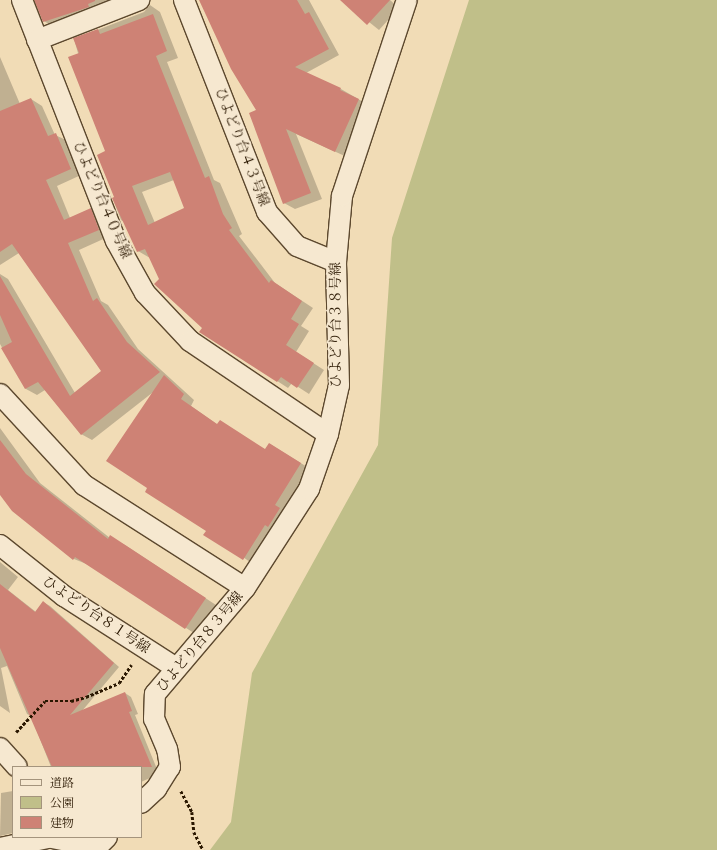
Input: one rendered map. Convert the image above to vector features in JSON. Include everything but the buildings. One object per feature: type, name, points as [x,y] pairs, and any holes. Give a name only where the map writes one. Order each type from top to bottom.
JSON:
[{"type":"street","name":"ひよどり台４０号線","points":[[22,0],[116,241],[145,294],[190,341],[328,434]]},
{"type":"street","points":[[37,40],[139,0]]},
{"type":"street","name":"ひよどり台４３号線","points":[[184,0],[267,212],[296,246],[336,262]]},
{"type":"street","name":"ひよどり台３８号線","points":[[245,588],[309,489],[328,434],[339,385],[336,262],[342,196],[408,0]]},
{"type":"street","points":[[0,394],[84,485],[245,588]]},
{"type":"street","name":"ひよどり台８１号線","points":[[0,545],[64,596],[176,668]]},
{"type":"street","name":"ひよどり台８３号線","points":[[170,767],[168,749],[154,719],[155,694],[245,588]]},
{"type":"street","points":[[1,748],[16,766]]},
{"type":"street","points":[[142,803],[156,789],[170,767]]},
{"type":"street","points":[[0,848],[43,838]]},
{"type":"street","points":[[52,838],[97,847],[106,838]]},
{"type":"path","points":[[1,748],[45,701],[79,699],[119,683],[143,647]]},
{"type":"path","points":[[170,767],[192,812],[194,832],[203,850]]},
{"type":"green space","points":[[469,0],[717,0],[717,850],[210,850],[231,822],[252,673],[378,445],[392,238]]}]
